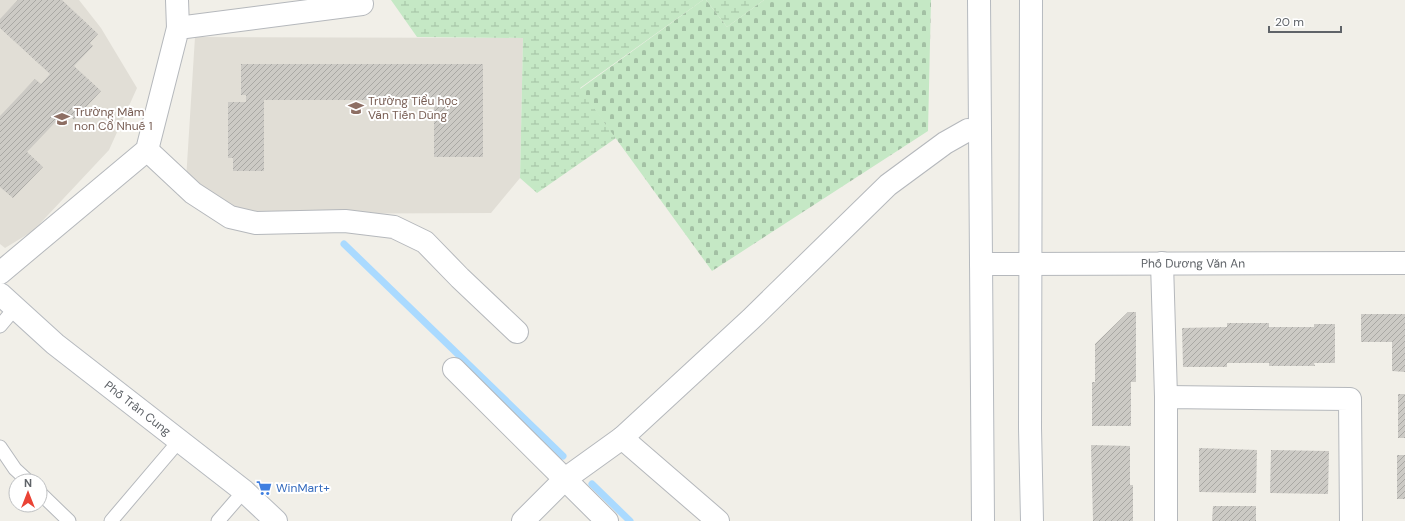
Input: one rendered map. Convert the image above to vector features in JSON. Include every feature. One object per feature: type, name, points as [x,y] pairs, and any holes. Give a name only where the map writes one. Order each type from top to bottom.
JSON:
[{"type":"street","points":[[0,273],[147,150],[178,28],[177,0]]},
{"type":"street","points":[[979,0],[983,521]]},
{"type":"street","points":[[1031,0],[1030,428],[1032,521]]},
{"type":"street","points":[[178,28],[362,4]]},
{"type":"street","points":[[523,521],[565,479],[622,438],[750,320],[888,185],[945,142],[968,130]]},
{"type":"street","points":[[147,150],[193,193],[230,218],[256,223],[345,222],[394,227],[401,230],[425,242],[460,278],[517,332]]},
{"type":"street","points":[[1162,263],[1166,397],[1166,521]]},
{"type":"street","name":"Phố Dương Văn An","points":[[981,264],[1405,263]]},
{"type":"street","name":"Phố Trần Cung","points":[[8,301],[55,344],[244,491],[276,521]]},
{"type":"street","points":[[454,369],[607,521]]},
{"type":"street","points":[[1166,397],[1350,399],[1351,521]]},
{"type":"street","points":[[622,438],[718,521]]},
{"type":"lane","points":[[0,326],[8,301]]},
{"type":"lane","points":[[111,521],[179,441]]},
{"type":"lane","points":[[0,446],[19,473]]},
{"type":"lane","points":[[218,521],[244,491]]},
{"type":"lane","points":[[48,501],[69,521]]},
{"type":"shaded area","name":"Trường Mầm non Cổ Nhuế 1","points":[[0,0],[79,0],[101,28],[137,88],[109,150],[33,231],[5,248],[0,244]]},
{"type":"shaded area","name":"Trường Tiểu học Văn Tiến Dũng","points":[[195,37],[523,38],[520,178],[491,213],[242,214],[186,180]]},
{"type":"green space","points":[[391,0],[703,0],[580,88],[616,138],[537,193],[520,178],[523,38],[417,37]]},
{"type":"green space","points":[[703,0],[706,0],[727,27],[764,0],[931,0],[928,131],[712,271],[580,89]]},
{"type":"green space","points":[[706,0],[764,0],[727,27]]},
{"type":"building","points":[[18,0],[62,0],[98,34],[90,43],[93,46],[74,66],[101,91],[74,120],[65,112],[27,152],[43,167],[13,198],[0,187],[0,116],[35,79],[41,84],[50,74],[0,28],[0,19]]},
{"type":"building","points":[[241,64],[483,64],[483,157],[434,157],[434,100],[264,100],[264,171],[233,171],[233,158],[228,158],[228,102],[246,102],[246,95],[241,95]]},
{"type":"building","points":[[1128,312],[1136,312],[1136,382],[1131,382],[1131,426],[1092,426],[1092,382],[1095,382],[1095,344]]},
{"type":"building","points":[[1361,314],[1405,314],[1405,372],[1392,371],[1392,342],[1361,342]]},
{"type":"building","points":[[1227,323],[1269,323],[1269,327],[1314,327],[1314,324],[1335,324],[1335,363],[1314,363],[1315,366],[1269,366],[1269,363],[1227,363],[1227,367],[1183,367],[1182,328],[1227,327]]},
{"type":"building","points":[[1398,394],[1405,394],[1405,438],[1398,438]]},
{"type":"building","points":[[1091,445],[1130,446],[1130,485],[1133,485],[1133,521],[1093,521]]},
{"type":"building","points":[[1199,448],[1257,450],[1256,493],[1199,492]]},
{"type":"building","points":[[1271,450],[1329,451],[1328,494],[1270,493]]},
{"type":"building","points":[[1397,455],[1405,455],[1405,499],[1397,499]]},
{"type":"building","points":[[1213,506],[1256,506],[1256,521],[1212,521]]},
{"type":"waterway","points":[[344,244],[563,456]]},
{"type":"waterway","points":[[592,484],[630,521]]},
{"type":"place","name":"Trường Tiểu học Văn Tiến Dũng","points":[[356,108]]},
{"type":"place","name":"Trường Mầm non Cổ Nhuế 1","points":[[62,119]]},
{"type":"place","name":"WinMart+","points":[[264,488]]}]
